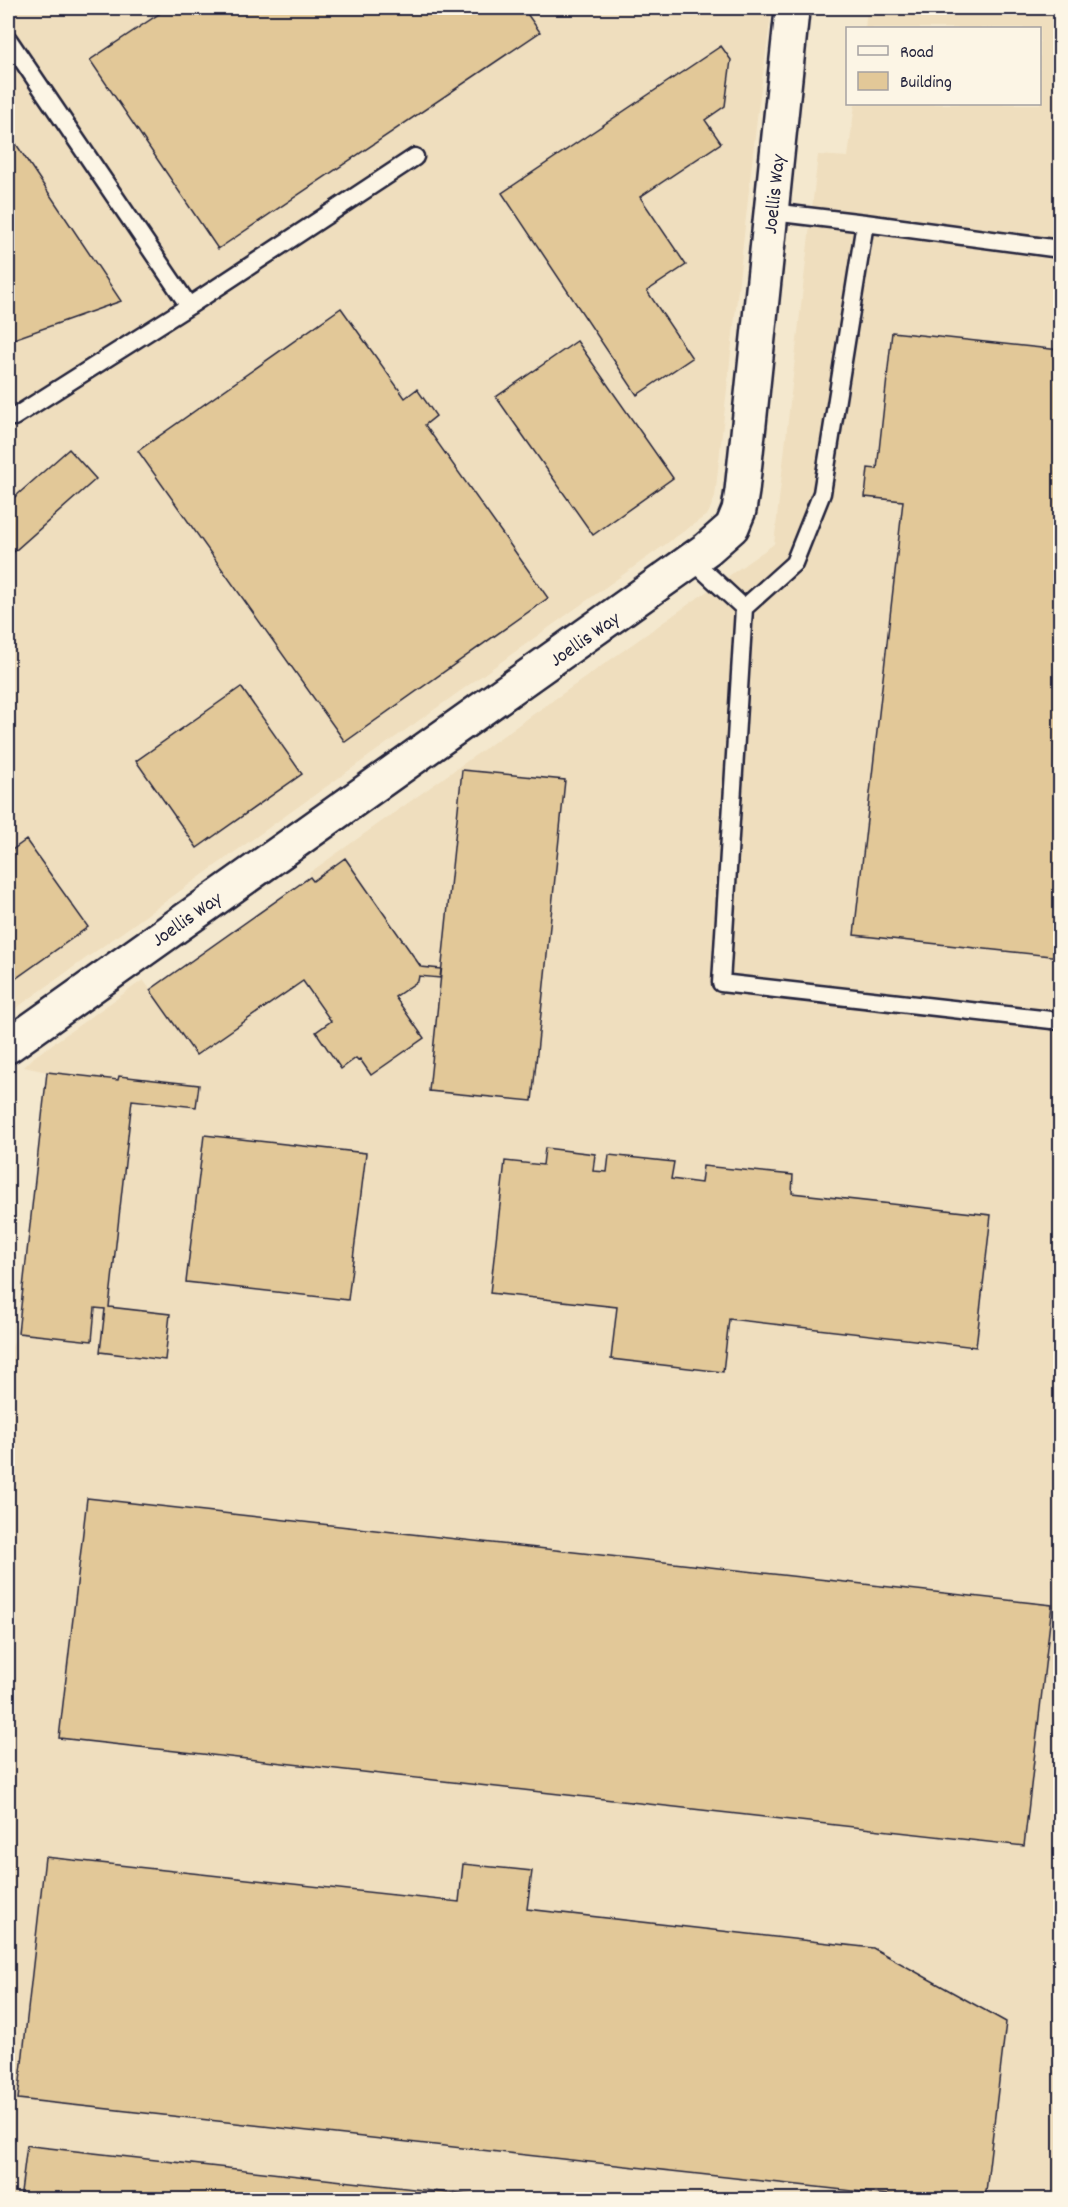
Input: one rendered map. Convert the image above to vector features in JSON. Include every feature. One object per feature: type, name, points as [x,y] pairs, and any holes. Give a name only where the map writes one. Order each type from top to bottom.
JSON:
[{"type":"street","name":"Joellis Way","points":[[8,1046],[692,560],[732,527],[739,510],[792,11]]},
{"type":"lane","points":[[8,39],[189,306]]},
{"type":"lane","points":[[14,417],[189,306],[415,157]]},
{"type":"lane","points":[[772,212],[1060,249]]},
{"type":"lane","points":[[865,224],[822,493],[794,563],[744,608],[721,983],[1060,1021]]},
{"type":"lane","points":[[692,560],[744,608]]},
{"type":"shaded area","points":[[8,8],[778,8],[771,15],[757,118],[715,497],[708,514],[8,1014]]},
{"type":"shaded area","points":[[867,8],[1060,8],[1060,2199],[8,2200],[10,1389],[12,1347],[18,1333],[47,1072],[24,1067],[34,1057],[143,980],[150,989],[310,877],[309,873],[774,544],[818,155],[848,157],[855,105],[1041,105],[1041,27],[865,27]]},
{"type":"building","points":[[168,8],[523,8],[540,32],[218,249],[90,60]]},
{"type":"building","points":[[721,46],[731,60],[725,106],[705,120],[721,143],[640,197],[686,265],[647,291],[692,358],[637,395],[502,193]]},
{"type":"building","points":[[8,132],[121,301],[8,341]]},
{"type":"building","points":[[341,308],[405,398],[417,389],[436,416],[425,425],[548,598],[345,742],[138,451]]},
{"type":"building","points":[[892,332],[1060,350],[1060,957],[854,935],[903,501],[865,497],[868,468],[877,469]]},
{"type":"building","points":[[577,341],[673,478],[593,535],[496,397]]},
{"type":"building","points":[[69,449],[96,479],[8,557],[8,503]]},
{"type":"building","points":[[241,687],[302,774],[197,848],[136,761]]},
{"type":"building","points":[[462,770],[565,780],[532,1101],[429,1091]]},
{"type":"building","points":[[26,840],[88,927],[8,984],[8,853]]},
{"type":"building","points":[[345,858],[421,967],[441,969],[440,978],[419,976],[418,981],[395,997],[424,1038],[371,1075],[360,1059],[356,1058],[341,1069],[316,1032],[331,1021],[303,981],[196,1055],[150,990],[310,877],[313,881]]},
{"type":"building","points":[[47,1072],[118,1080],[119,1076],[199,1085],[196,1107],[132,1100],[109,1307],[170,1314],[165,1360],[100,1352],[105,1309],[95,1308],[92,1341],[18,1333]]},
{"type":"building","points":[[204,1135],[366,1153],[348,1300],[186,1282]]},
{"type":"building","points":[[545,1148],[595,1154],[593,1171],[607,1172],[609,1155],[674,1162],[671,1179],[701,1183],[703,1166],[793,1175],[792,1193],[991,1215],[976,1347],[729,1319],[723,1372],[611,1359],[617,1307],[490,1293],[505,1161],[543,1165]]},
{"type":"building","points":[[87,1498],[1052,1605],[1024,1846],[59,1738]]},
{"type":"building","points":[[45,1857],[459,1902],[463,1864],[532,1871],[527,1909],[873,1948],[1006,2022],[985,2200],[935,2200],[18,2099]]},
{"type":"building","points":[[27,2145],[31,2146],[512,2200],[20,2200]]}]
